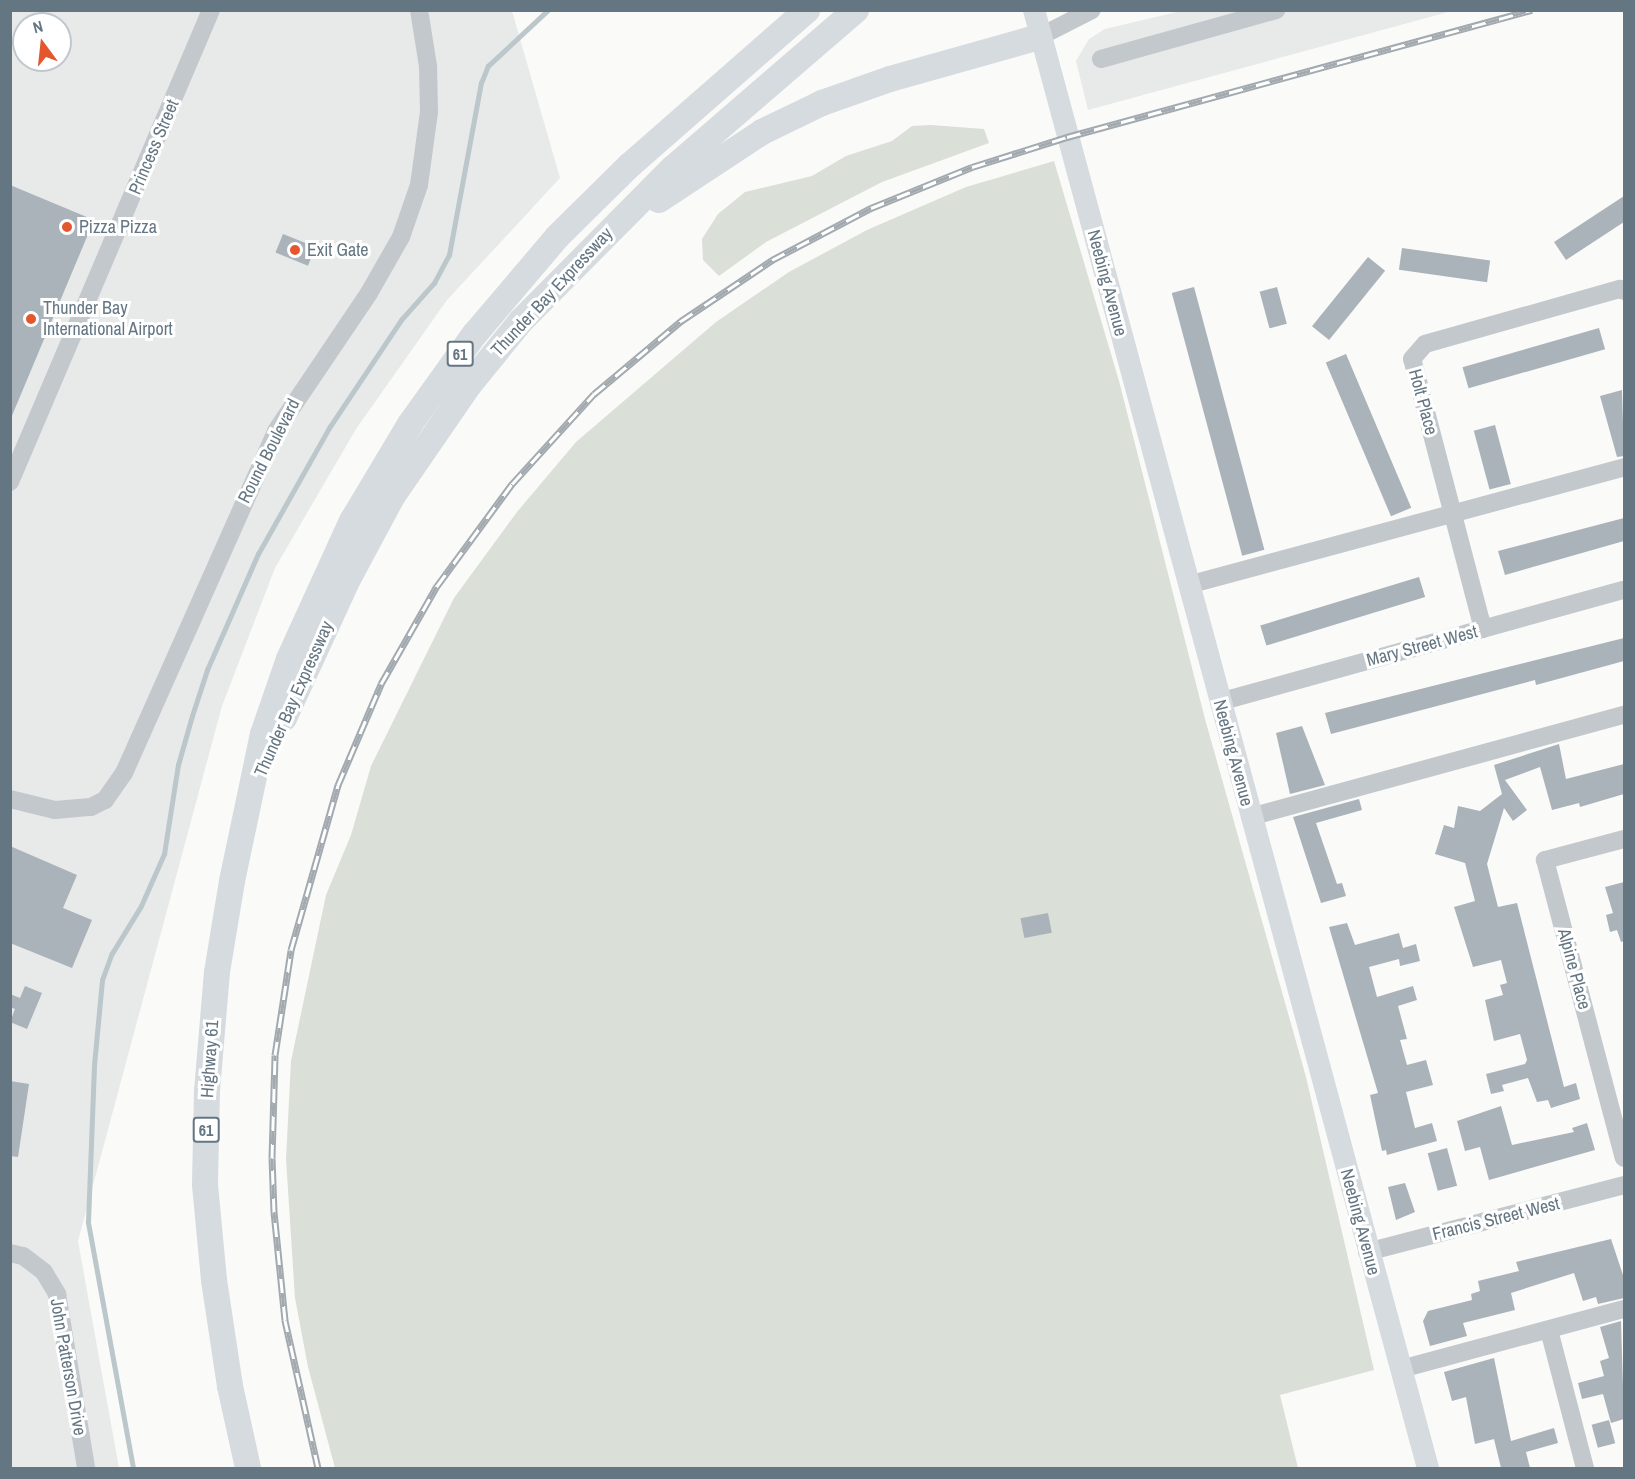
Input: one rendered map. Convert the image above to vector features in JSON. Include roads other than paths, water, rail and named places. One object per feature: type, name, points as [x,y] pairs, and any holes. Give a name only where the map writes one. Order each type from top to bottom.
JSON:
[{"type":"highway","points":[[700,100],[790,10]]},
{"type":"highway","name":"Thunder Bay Expressway","points":[[252,793],[263,734],[289,659],[352,521],[410,424],[474,335],[557,237],[700,100],[807,10]]},
{"type":"highway","name":"Thunder Bay Expressway","points":[[252,793],[348,579],[392,497],[469,385],[521,321],[588,251],[673,168],[856,10]]},
{"type":"highway","points":[[588,251],[706,167],[762,132],[822,103],[890,79],[1039,37]]},
{"type":"highway","name":"Highway 61","points":[[248,1468],[230,1386],[213,1280],[206,1185],[207,1091],[217,972],[252,793]]},
{"type":"main road","name":"Neebing Avenue","points":[[1017,10],[1039,37]]},
{"type":"main road","name":"Neebing Avenue","points":[[1034,10],[1039,37],[1367,1252],[1428,1468]]},
{"type":"street","name":"Princess Street","points":[[10,482],[211,10]]},
{"type":"street","name":"Round Boulevard","points":[[10,799],[55,810],[91,807],[105,800],[124,773],[276,431],[374,285],[401,237],[421,177],[429,112],[428,66],[419,10]]},
{"type":"street","points":[[1039,37],[1092,10]]},
{"type":"street","points":[[1101,59],[1276,10]]},
{"type":"street","name":"Holt Place","points":[[1483,629],[1412,359],[1425,344],[1620,289],[1624,291]]},
{"type":"street","points":[[1188,585],[1624,467]]},
{"type":"street","name":"Mary Street West","points":[[1219,702],[1624,590]]},
{"type":"street","points":[[1250,817],[1624,715]]},
{"type":"street","name":"Alpine Place","points":[[1624,838],[1545,860],[1624,1158]]},
{"type":"street","name":"Francis Street West","points":[[1367,1252],[1624,1185]]},
{"type":"street","name":"John Patterson Drive","points":[[10,1252],[23,1256],[44,1272],[57,1294],[86,1468]]},
{"type":"street","points":[[1401,1369],[1624,1310]]},
{"type":"street","points":[[1549,1330],[1585,1468]]},
{"type":"waterway","points":[[133,1468],[88,1222],[94,1065],[102,980],[111,955],[141,906],[164,854],[178,765],[192,716],[207,670],[258,554],[329,428],[401,320],[434,283],[449,255],[481,83],[488,66],[548,10]]},
{"type":"railway","points":[[318,1468],[285,1320],[274,1212],[272,1158],[275,1055],[291,950],[338,785],[381,684],[437,586],[512,484],[594,394],[681,321],[772,260],[871,208],[972,167],[1067,137],[1532,10]]},
{"type":"place","name":"Pizza Pizza","points":[[67,227]]},
{"type":"place","name":"Exit Gate","points":[[295,250]]},
{"type":"place","name":"Thunder Bay International Airport","points":[[31,319]]}]
